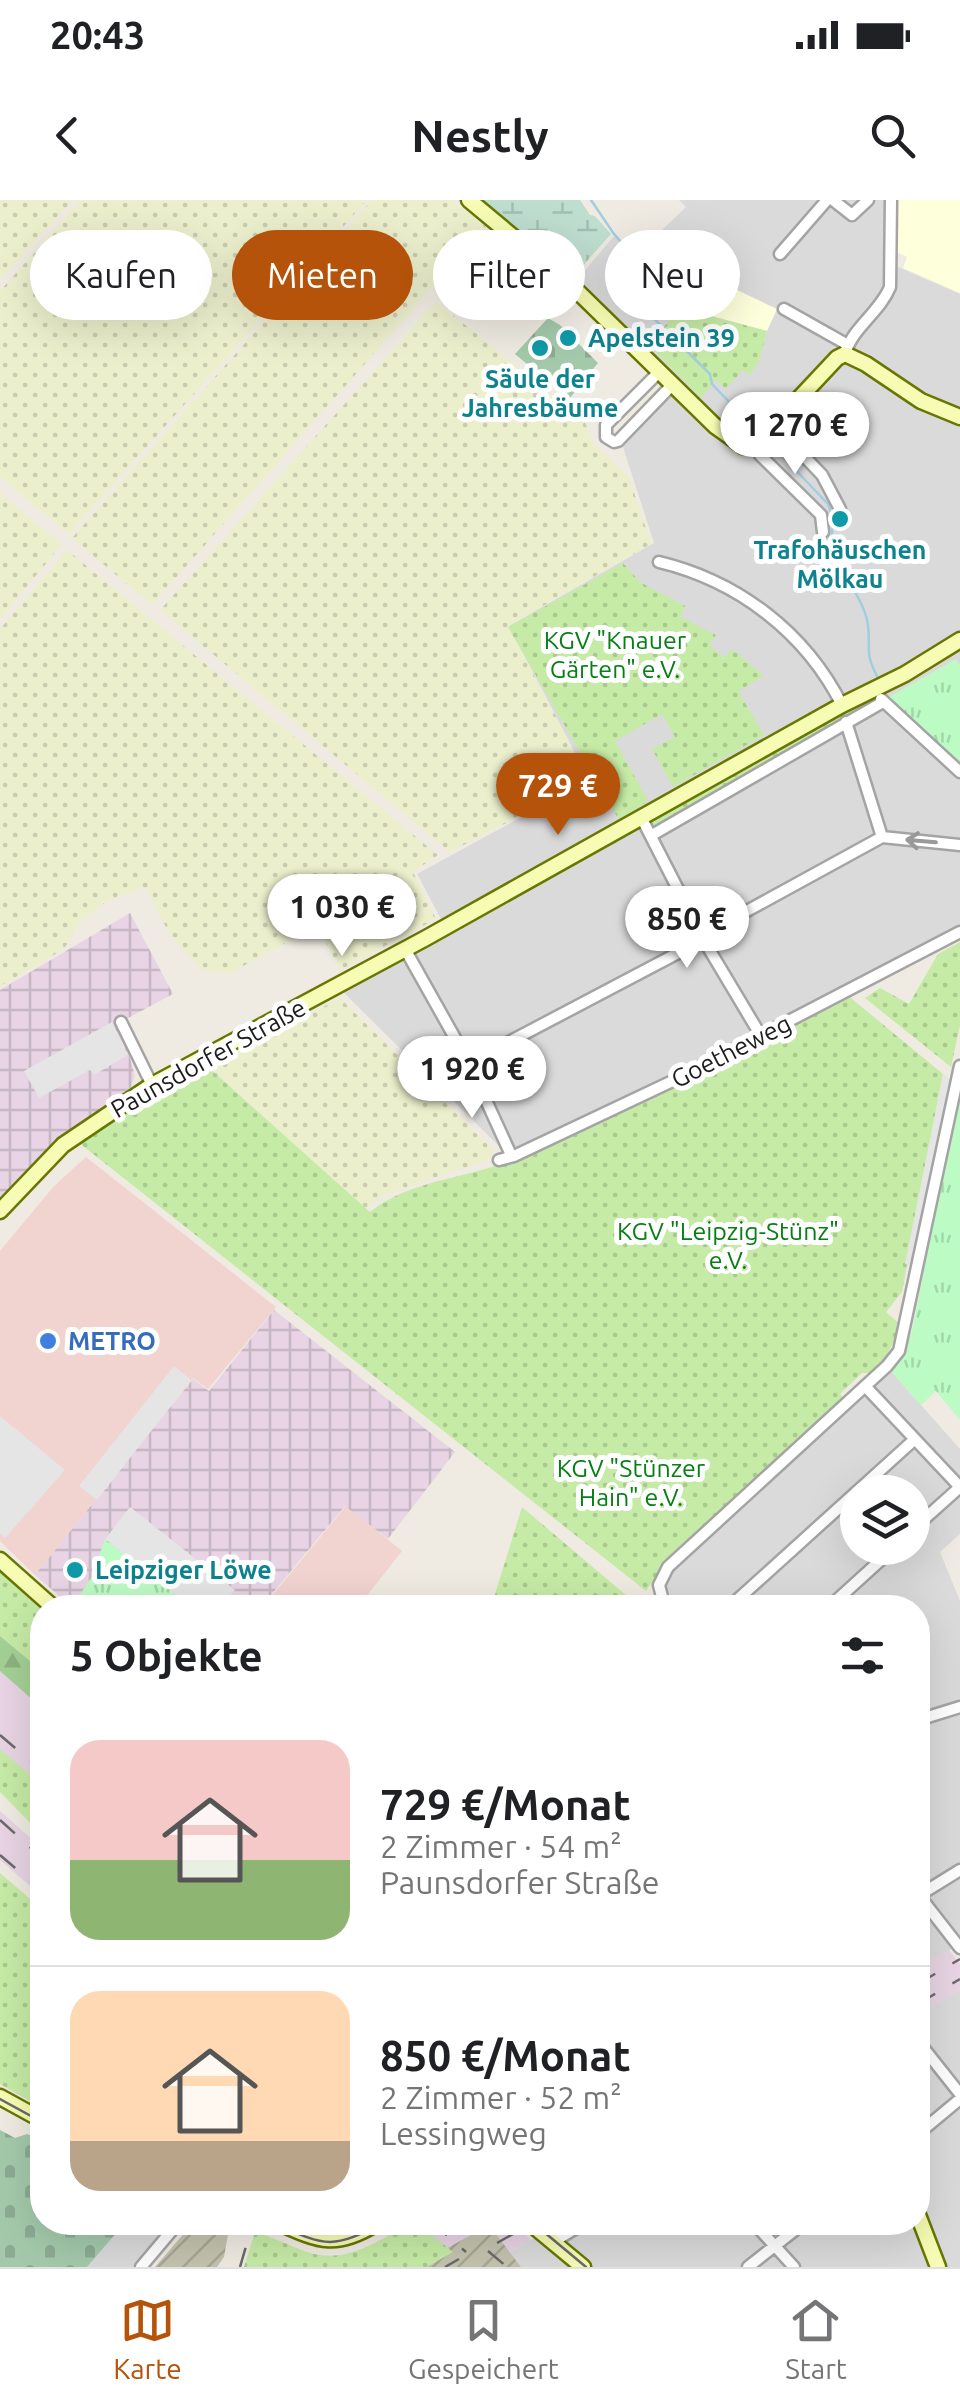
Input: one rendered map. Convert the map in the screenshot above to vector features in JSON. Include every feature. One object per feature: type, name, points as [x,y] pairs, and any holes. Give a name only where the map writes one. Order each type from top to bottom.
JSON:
[{"type":"main road","points":[[469,200],[571,285],[743,446],[763,436],[846,350],[922,402],[960,417]]},
{"type":"main road","name":"Paunsdorfer Straße","points":[[0,1211],[63,1145],[152,1085],[842,705],[878,696],[960,640]]},
{"type":"main road","points":[[0,1560],[39,1595]]},
{"type":"main road","points":[[0,2097],[30,2113]]},
{"type":"main road","points":[[309,2235],[321,2240],[346,2240],[355,2235]]},
{"type":"main road","points":[[545,2235],[583,2267]]},
{"type":"main road","points":[[926,2235],[938,2267]]},
{"type":"street","points":[[780,254],[795,232],[830,200],[852,215],[868,200]]},
{"type":"street","points":[[784,310],[846,350],[890,287],[891,200]]},
{"type":"street","points":[[660,371],[606,425],[606,437],[618,441],[673,384]]},
{"type":"street","points":[[823,532],[820,515],[760,455],[763,436],[779,430],[822,476],[840,509]]},
{"type":"street","points":[[659,562],[717,582],[765,612],[796,639],[842,705]]},
{"type":"street","points":[[878,696],[960,772]]},
{"type":"street","name":"Paunsdorfer Straße","points":[[652,835],[846,722],[878,696]]},
{"type":"street","points":[[846,722],[882,838]]},
{"type":"street","points":[[641,816],[760,1036]]},
{"type":"street","points":[[405,949],[469,1062],[697,943],[703,935],[882,838],[960,844]]},
{"type":"street","name":"Goetheweg","points":[[469,1062],[505,1158],[623,1106],[960,932]]},
{"type":"street","points":[[121,1022],[152,1085]]},
{"type":"street","points":[[663,1595],[659,1585],[668,1567],[894,1358],[906,1330],[960,1066]]},
{"type":"street","points":[[866,1386],[960,1487],[930,1514]]},
{"type":"street","points":[[743,1595],[915,1439]]},
{"type":"street","points":[[842,1595],[875,1565]]},
{"type":"street","points":[[930,1716],[960,1707]]},
{"type":"street","points":[[930,1888],[960,1870]]},
{"type":"street","points":[[930,1910],[960,1948]]},
{"type":"street","points":[[930,2058],[960,2097],[930,2123]]},
{"type":"street","points":[[141,2267],[168,2235]]},
{"type":"street","points":[[554,2242],[565,2235]]},
{"type":"street","points":[[764,2235],[794,2267]]},
{"type":"street","points":[[748,2267],[789,2235]]},
{"type":"shaded area","points":[[0,200],[73,200],[46,230],[30,230],[30,247],[0,280]]},
{"type":"shaded area","points":[[81,200],[367,200],[340,230],[232,230],[232,320],[260,320],[69,534],[0,477],[0,291],[30,257],[30,320],[212,320],[212,230],[54,230]]},
{"type":"shaded area","points":[[372,200],[452,200],[490,230],[433,230],[433,287],[413,309],[413,230],[345,230]]},
{"type":"shaded area","points":[[679,200],[888,200],[889,263],[960,294],[960,665],[956,660],[890,697],[960,763],[960,928],[508,1155],[332,981],[442,921],[417,874],[589,780],[509,626],[654,543],[623,447],[680,386],[616,320],[740,320],[740,230],[662,230],[686,207]]},
{"type":"shaded area","points":[[895,200],[960,200],[960,293],[903,268],[907,257],[895,251]]},
{"type":"shaded area","points":[[605,247],[605,309],[585,288],[585,270]]},
{"type":"shaded area","points":[[740,291],[777,309],[767,331],[726,320],[740,320]]},
{"type":"shaded area","points":[[433,305],[433,320],[459,320],[583,417],[594,445],[629,477],[651,544],[508,626],[571,745],[579,775],[561,795],[450,852],[160,610]]},
{"type":"shaded area","points":[[265,320],[403,320],[152,605],[72,538]]},
{"type":"shaded area","points":[[0,493],[62,544],[0,619]]},
{"type":"shaded area","points":[[67,550],[438,855],[413,872],[436,919],[340,970],[317,926],[230,973],[202,970],[170,935],[145,887],[107,901],[81,921],[64,949],[0,986],[0,629]]},
{"type":"shaded area","points":[[130,913],[173,994],[115,1025],[135,1076],[131,1087],[50,1147],[0,1201],[0,990]]},
{"type":"shaded area","points":[[340,998],[494,1151],[485,1161],[386,1194],[366,1208],[208,1067]]},
{"type":"shaded area","points":[[112,1022],[128,1055],[94,1075],[90,1070],[39,1098],[24,1071]]},
{"type":"shaded area","points":[[943,1074],[955,1083],[916,1267],[905,1264]]},
{"type":"shaded area","points":[[86,1157],[276,1307],[208,1389],[193,1378],[35,1575],[0,1541],[0,1251],[54,1186]]},
{"type":"shaded area","points":[[274,1310],[455,1452],[388,1539],[345,1506],[271,1595],[58,1595],[35,1575],[193,1379],[209,1391]]},
{"type":"shaded area","points":[[174,1366],[191,1380],[97,1500],[79,1486]]},
{"type":"shaded area","points":[[890,1370],[960,1449],[960,1534],[940,1552],[960,1601],[960,1944],[930,1961],[930,1595],[668,1595],[666,1581],[673,1570]]},
{"type":"shaded area","points":[[0,1416],[65,1470],[5,1538],[0,1533]]},
{"type":"shaded area","points":[[346,1506],[402,1551],[367,1595],[273,1595]]},
{"type":"shaded area","points":[[130,1507],[235,1590],[231,1595],[176,1595],[105,1539]]},
{"type":"shaded area","points":[[0,1636],[30,1661],[30,1786],[0,1760]]},
{"type":"shaded area","points":[[0,1811],[30,1837],[30,1886],[0,1860]]},
{"type":"shaded area","points":[[949,1950],[960,1964],[960,1990],[930,2008],[930,1961]]},
{"type":"shaded area","points":[[960,1990],[960,2267],[516,2267],[508,2253],[540,2235],[930,2235],[930,2008]]},
{"type":"shaded area","points":[[115,2235],[162,2235],[134,2267],[87,2267]]},
{"type":"shaded area","points":[[183,2235],[228,2235],[224,2257],[217,2267],[155,2267]]},
{"type":"shaded area","points":[[431,2235],[526,2235],[531,2240],[508,2253],[452,2252]]},
{"type":"shaded area","points":[[471,2235],[497,2235],[521,2267],[413,2267]]},
{"type":"green space","points":[[477,200],[580,200],[607,230],[605,241],[585,263],[585,230],[513,230]]},
{"type":"green space","points":[[546,320],[551,320],[598,363],[569,399],[515,354]]},
{"type":"green space","points":[[670,320],[725,320],[767,331],[759,362],[750,375],[743,370],[726,389],[716,380],[701,398],[649,345]]},
{"type":"green space","points":[[821,393],[836,409],[846,429],[834,456],[797,415]]},
{"type":"green space","name":"KGV \"Knauer Gärten\" e.V.","points":[[623,563],[640,582],[685,606],[681,617],[716,635],[709,644],[723,658],[732,649],[764,676],[738,691],[764,735],[673,787],[652,749],[675,737],[662,714],[615,741],[648,801],[619,820],[508,627]]},
{"type":"green space","points":[[956,659],[960,665],[960,763],[889,697]]},
{"type":"green space","points":[[874,690],[883,702],[652,835],[641,817]]},
{"type":"green space","points":[[960,942],[960,1025],[951,1067],[865,998],[880,988],[909,1004],[938,954]]},
{"type":"green space","points":[[846,994],[943,1074],[902,1292],[886,1312],[902,1326],[884,1360],[869,1373],[862,1373],[840,1394],[844,1398],[665,1563],[646,1591],[78,1142],[208,1067],[370,1212],[402,1193],[493,1166],[597,1123]]},
{"type":"green space","points":[[960,1087],[960,1420],[936,1391],[921,1405],[890,1370],[904,1354],[912,1331]]},
{"type":"green space","points":[[522,1507],[626,1595],[495,1595]]},
{"type":"green space","points":[[105,1539],[175,1595],[80,1595],[91,1578]]},
{"type":"green space","points":[[0,1572],[30,1599],[30,1661],[0,1636]]},
{"type":"green space","points":[[0,1636],[30,1661],[30,1697],[0,1671]]},
{"type":"green space","points":[[0,1749],[30,1775],[30,1823],[0,1792]]},
{"type":"green space","points":[[0,1873],[30,1899],[30,2101],[0,2084]]},
{"type":"green space","points":[[0,2130],[15,2138],[30,2135],[30,2235],[115,2235],[87,2267],[0,2267]]},
{"type":"green space","points":[[254,2235],[321,2255],[348,2253],[389,2235],[431,2235],[453,2252],[427,2267],[244,2267]]},
{"type":"waterway","points":[[591,200],[614,234],[658,283],[657,291],[643,308],[710,374],[712,384],[758,432]]},
{"type":"waterway","points":[[769,442],[828,504],[834,552],[866,615],[869,657],[878,678]]},
{"type":"tram line","points":[[0,2099],[30,2115]]},
{"type":"tram line","points":[[302,2235],[328,2242],[358,2235]]},
{"type":"tram line","points":[[548,2235],[586,2267]]},
{"type":"railway","points":[[0,1735],[30,1761]]},
{"type":"railway","points":[[0,1820],[30,1847]]},
{"type":"railway","points":[[0,1855],[30,1881]]},
{"type":"railway","points":[[930,1977],[960,1959]]},
{"type":"railway","points":[[930,1997],[960,1979]]},
{"type":"railway","points":[[240,2267],[249,2235]]},
{"type":"railway","points":[[447,2235],[466,2252]]},
{"type":"railway","points":[[497,2243],[511,2235]]},
{"type":"railway","points":[[488,2251],[507,2267]]},
{"type":"railway","points":[[445,2267],[459,2259]]},
{"type":"place","name":"Apelstein 39","points":[[568,338]]},
{"type":"place","name":"Säule der Jahresbäume","points":[[540,348]]},
{"type":"place","name":"Trafohäuschen Mölkau","points":[[840,519]]},
{"type":"place","name":"METRO","points":[[48,1341]]},
{"type":"place","name":"Leipziger Löwe","points":[[75,1570]]},
{"type":"park label","name":"KGV \"Leipzig-Stünz\" e.V.","points":[[728,1246]]},
{"type":"park label","name":"KGV \"Stünzer Hain\" e.V.","points":[[631,1482]]}]
